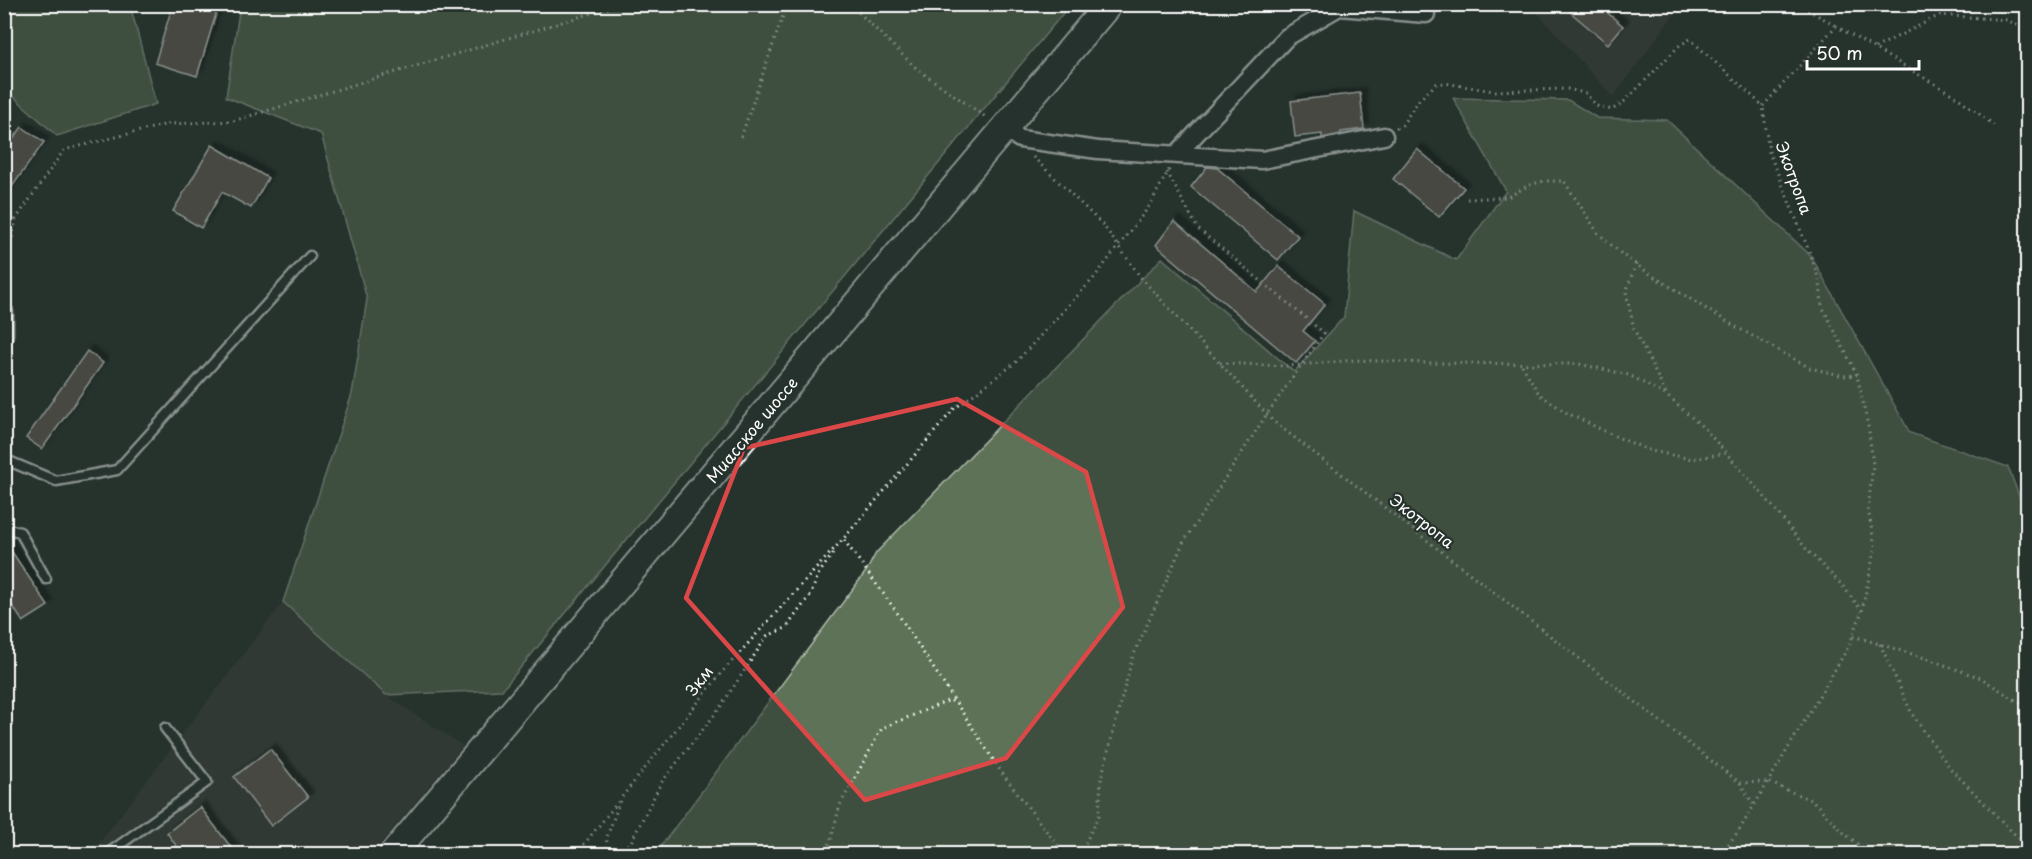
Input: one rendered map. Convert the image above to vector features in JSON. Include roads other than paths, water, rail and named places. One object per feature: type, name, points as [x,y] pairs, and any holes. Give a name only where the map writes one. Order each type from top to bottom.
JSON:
[{"type":"main road","name":"Миасское шоссе","points":[[393,855],[682,514],[1012,134],[1109,4]]},
{"type":"street","points":[[1178,153],[1287,37],[1340,6],[1426,14]]},
{"type":"street","points":[[1012,134],[1098,150],[1178,153],[1262,160],[1384,136]]},
{"type":"street","points":[[4,312],[4,334]]},
{"type":"lane","points":[[4,459],[56,481],[117,470],[310,256]]},
{"type":"lane","points":[[4,528],[20,532],[45,579]]},
{"type":"lane","points":[[107,855],[207,782],[165,728]]}]
